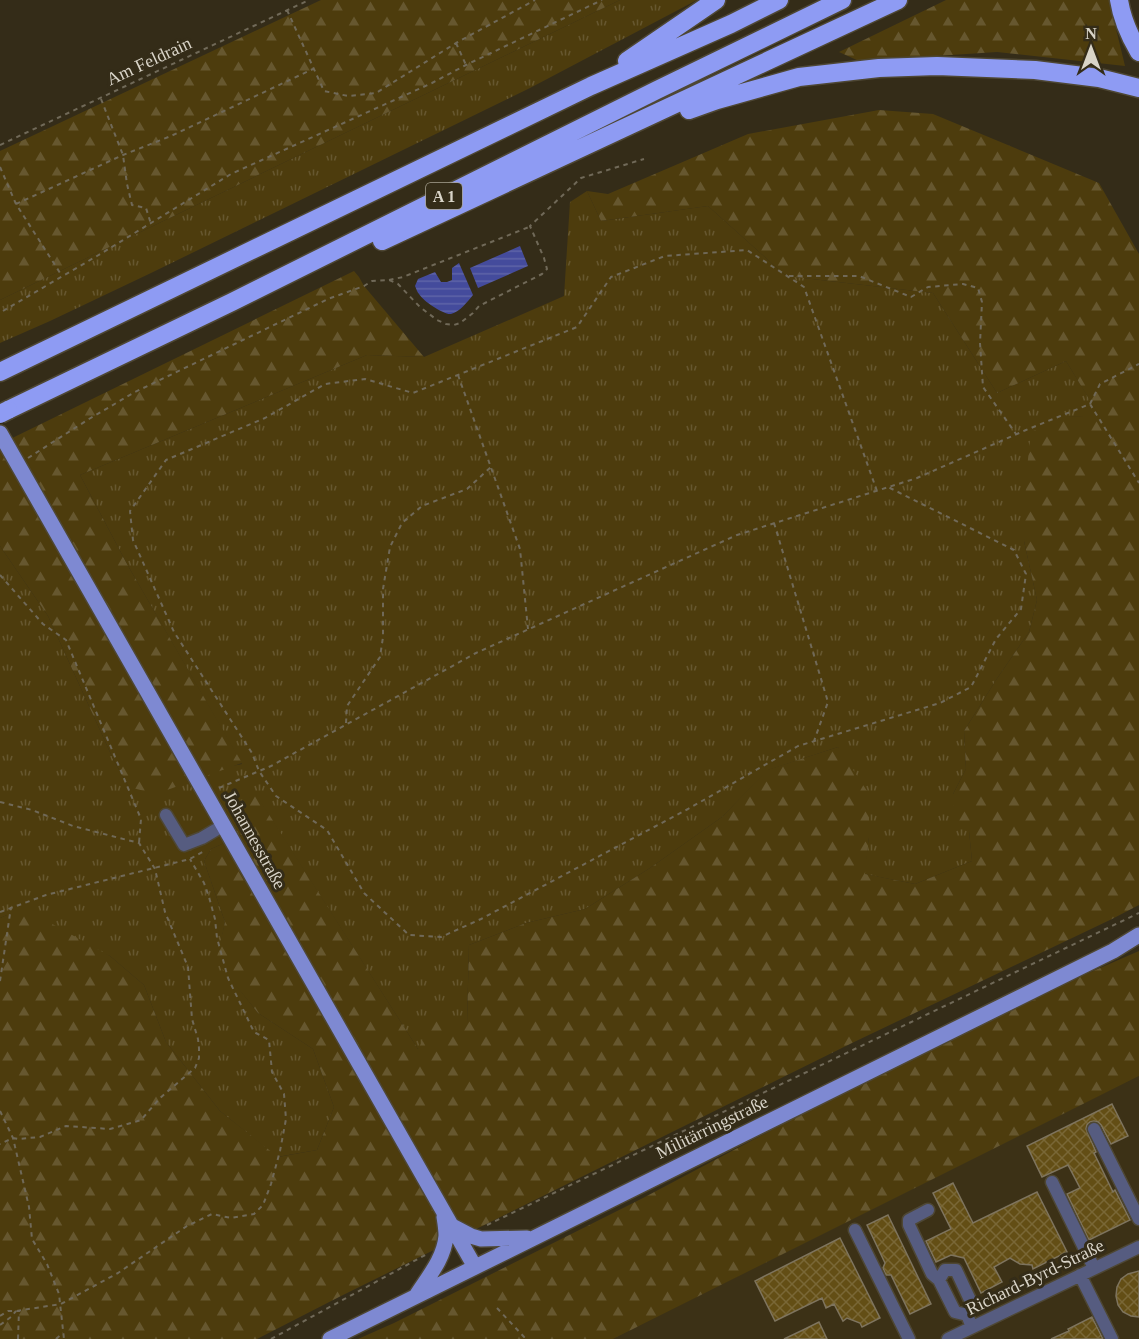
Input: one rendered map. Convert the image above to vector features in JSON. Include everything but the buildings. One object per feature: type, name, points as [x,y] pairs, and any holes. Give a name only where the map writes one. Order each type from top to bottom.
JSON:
[{"type":"highway","points":[[591,86],[716,0]]},
{"type":"highway","name":"A 1","points":[[0,372],[591,86],[731,24],[779,0]]},
{"type":"highway","name":"A 1","points":[[4,412],[232,303],[842,0]]},
{"type":"highway","points":[[232,303],[246,304],[898,0]]},
{"type":"highway","points":[[1119,0],[1128,34],[1139,52]]},
{"type":"highway","points":[[596,142],[623,135],[761,86],[799,77],[879,68],[937,66],[1035,70],[1099,78],[1139,88]]},
{"type":"main road","name":"Johannesstraße","points":[[0,433],[476,1267]]},
{"type":"main road","name":"Militärringstraße","points":[[330,1339],[1113,951],[1139,935]]},
{"type":"main road","name":"Militärringstraße","points":[[1113,951],[1139,941]]},
{"type":"main road","points":[[416,1296],[441,1254],[446,1236],[443,1211]]},
{"type":"main road","points":[[452,1226],[481,1239],[533,1238]]},
{"type":"street","points":[[166,814],[184,845],[224,825]]},
{"type":"street","points":[[1094,1129],[1139,1219]]},
{"type":"street","points":[[1052,1182],[1094,1268]]},
{"type":"street","points":[[928,1210],[909,1220],[909,1225],[932,1274],[939,1280],[955,1312],[967,1315]]},
{"type":"street","points":[[855,1230],[909,1339]]},
{"type":"street","name":"Richard-Byrd-Straße","points":[[948,1339],[1139,1247]]},
{"type":"street","points":[[939,1280],[945,1270],[956,1270],[971,1302],[967,1315],[972,1327]]},
{"type":"street","points":[[1080,1275],[1112,1339]]},
{"type":"path","name":"Am Feldrain","points":[[0,146],[309,0]]},
{"type":"path","points":[[287,10],[324,91],[348,96],[376,93],[456,43],[535,0]]},
{"type":"path","points":[[3,311],[231,174],[432,83],[602,0]]},
{"type":"path","points":[[456,43],[466,65]]},
{"type":"path","points":[[16,204],[123,155],[171,136],[313,69]]},
{"type":"path","points":[[101,98],[123,155],[132,204],[146,208],[150,224]]},
{"type":"path","points":[[18,463],[135,392],[328,299],[372,281],[403,277],[530,226],[581,178],[644,159]]},
{"type":"path","points":[[0,167],[16,204],[62,277]]},
{"type":"path","points":[[389,280],[399,284],[420,307],[437,320],[446,324],[460,323],[479,306],[542,274],[547,268],[530,226]]},
{"type":"path","points":[[877,491],[804,287],[747,250],[665,256],[611,277],[577,327],[413,393],[365,379],[325,384],[265,418],[166,460],[130,511],[133,540],[174,632],[252,753],[276,796],[327,830],[364,893],[409,935],[441,937],[481,919],[688,809],[798,746],[940,703],[971,687],[996,639],[1021,609],[1026,574],[1014,550],[888,488]]},
{"type":"path","points":[[786,276],[859,276],[911,297],[928,287],[963,284],[978,288],[982,303],[980,343],[983,387],[1016,434]]},
{"type":"path","points":[[206,794],[271,766],[476,653],[737,535],[917,478],[1090,404],[1100,384],[1139,364]]},
{"type":"path","points":[[458,375],[520,549],[528,629]]},
{"type":"path","points":[[1090,404],[1139,483]]},
{"type":"path","points":[[346,724],[347,706],[380,657],[384,637],[384,589],[390,547],[402,523],[422,506],[467,489],[491,467]]},
{"type":"path","points":[[774,523],[828,702],[814,742]]},
{"type":"path","points":[[0,574],[43,624],[66,640],[141,819],[139,843],[155,869],[165,912],[188,967],[192,1019],[199,1048],[199,1058],[195,1068],[160,1098],[141,1120],[110,1129],[66,1126],[40,1137],[14,1138],[0,1144]]},
{"type":"path","points":[[0,801],[33,810],[73,826],[139,843]]},
{"type":"path","points":[[0,912],[46,895],[190,860],[207,849]]},
{"type":"path","points":[[0,1316],[8,1311],[61,1304],[118,1273],[187,1226],[212,1214],[231,1218],[254,1214],[263,1205],[280,1151],[286,1119],[284,1094],[272,1072],[269,1040],[254,1032],[228,978],[209,897],[204,883],[190,860]]},
{"type":"path","points":[[0,981],[11,907]]},
{"type":"path","points":[[481,1239],[484,1226],[1139,913]]},
{"type":"path","points":[[0,1111],[14,1138],[29,1207],[32,1239],[47,1264],[59,1294],[64,1339]]},
{"type":"path","points":[[271,1339],[433,1251],[441,1254]]},
{"type":"path","points":[[497,1308],[526,1339]]},
{"type":"path","points":[[0,1325],[17,1310]]},
{"type":"path","points":[[17,1310],[18,1339]]},
{"type":"path","points":[[56,1339],[63,1333]]},
{"type":"shaded area","points":[[520,246],[528,266],[478,288],[470,268]]},
{"type":"shaded area","points":[[459,263],[473,295],[458,311],[448,314],[425,300],[415,286],[418,279],[435,272],[441,282],[452,280],[452,268]]},
{"type":"shaded area","points":[[1139,1076],[1139,1339],[613,1339],[997,1146]]},
{"type":"green space","points":[[321,0],[620,0],[0,300],[0,151]]},
{"type":"green space","points":[[620,0],[697,0],[530,88],[151,273],[0,343],[0,300]]},
{"type":"green space","points":[[946,0],[1109,0],[1125,66],[997,52],[859,61],[839,52]]},
{"type":"green space","points":[[879,110],[933,114],[1099,183],[1139,254],[1139,905],[852,1043],[257,1339],[0,1339],[0,918],[7,915],[36,915],[110,956],[144,985],[166,1042],[220,1111],[278,1157],[317,1150],[334,1107],[313,1049],[258,1013],[216,961],[225,922],[204,861],[211,849],[246,833],[231,806],[256,794],[418,1049],[434,1020],[467,1024],[469,945],[526,923],[585,909],[650,868],[722,817],[767,770],[838,747],[869,794],[869,837],[865,874],[915,884],[972,861],[969,831],[953,818],[953,794],[966,769],[964,731],[1029,632],[1037,600],[1024,541],[1026,477],[1031,432],[1068,416],[1100,417],[1066,361],[997,393],[933,293],[786,276],[708,206],[601,221],[587,191],[608,194],[748,134]]},
{"type":"green space","points":[[587,191],[601,221],[708,206],[786,276],[933,293],[997,393],[1066,361],[1101,418],[1068,416],[1024,541],[1037,600],[1029,632],[964,731],[966,769],[953,794],[969,831],[972,861],[915,884],[864,874],[869,837],[838,747],[768,770],[722,817],[650,868],[585,909],[526,923],[469,945],[467,1024],[418,1049],[256,795],[231,806],[246,833],[211,849],[204,861],[225,922],[217,961],[258,1013],[313,1049],[334,1107],[317,1150],[277,1157],[220,1111],[166,1042],[144,985],[110,956],[7,915],[0,918],[0,546],[48,616],[114,761],[129,787],[242,764],[127,564],[80,475],[367,355],[424,357],[564,296],[570,202]]},
{"type":"green space","points":[[354,271],[424,357],[367,355],[80,475],[127,564],[242,763],[156,794],[129,787],[114,761],[48,616],[0,546],[0,444]]},
{"type":"green space","points":[[1139,951],[1139,1076],[613,1339],[358,1339],[643,1198],[802,1114],[1077,978]]}]
